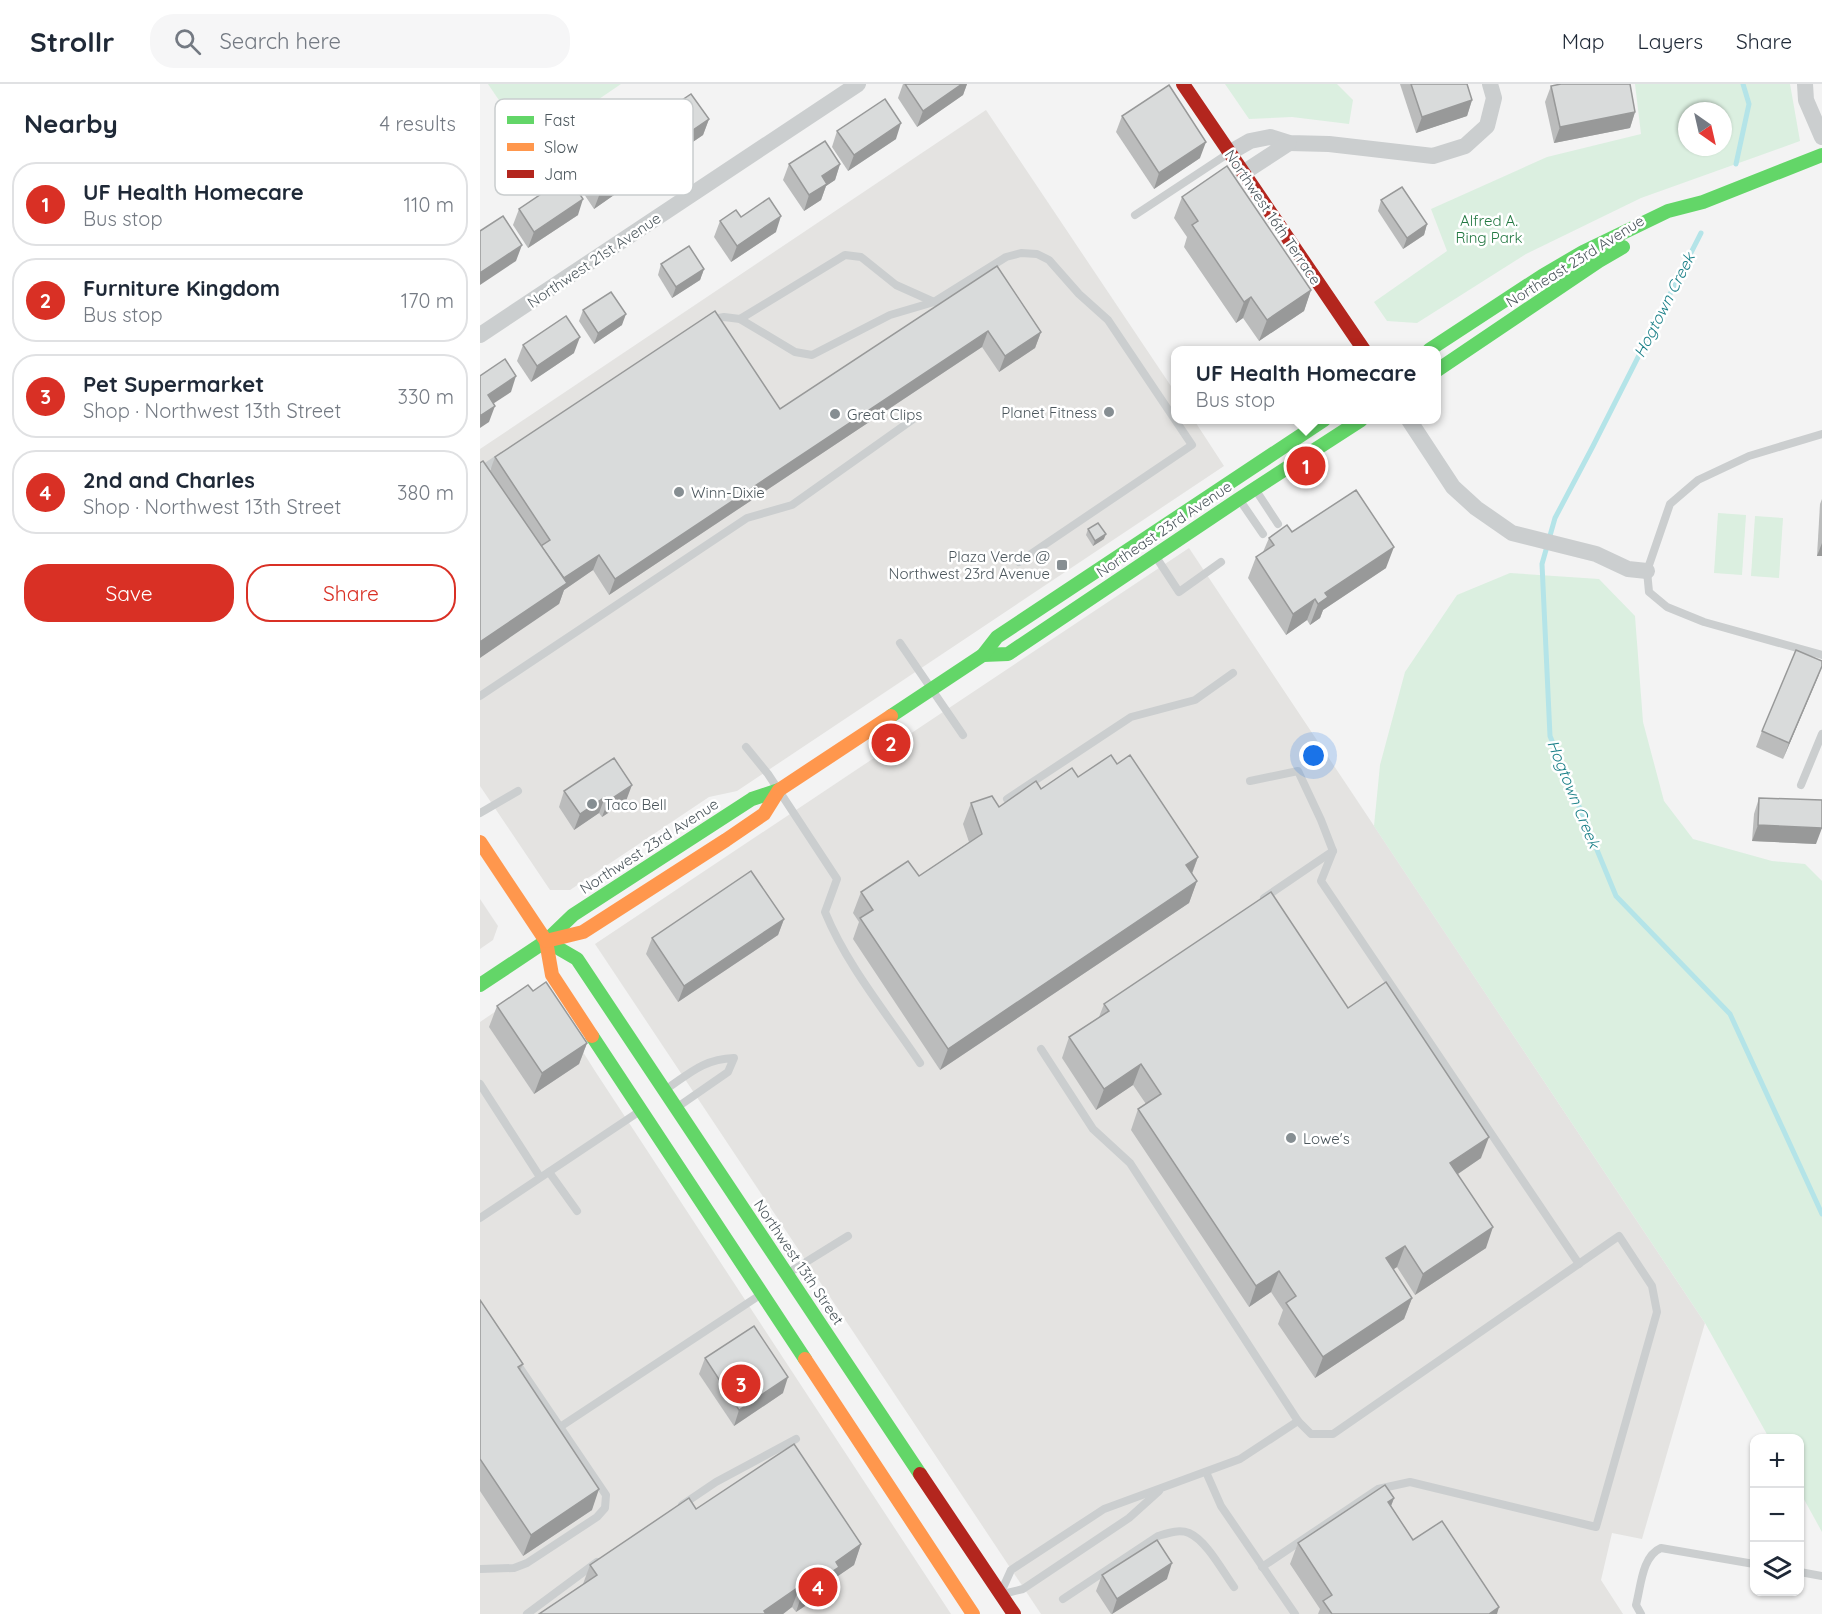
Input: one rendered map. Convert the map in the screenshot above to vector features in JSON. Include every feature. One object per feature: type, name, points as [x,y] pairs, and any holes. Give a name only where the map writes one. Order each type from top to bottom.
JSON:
[{"type":"street","name":"Northwest 21st Avenue","points":[[693,194],[858,84]]},
{"type":"street","name":"Northwest 16th Terrace","points":[[1183,84],[1361,346]]},
{"type":"street","points":[[1229,153],[1250,141],[1270,137],[1289,143],[1329,144],[1433,156],[1465,146],[1487,126],[1494,98],[1490,84]]},
{"type":"street","points":[[1805,84],[1806,100],[1822,138]]},
{"type":"street","points":[[1243,173],[1289,143]]},
{"type":"street","name":"Northeast 23rd Avenue","points":[[1437,346],[1542,276],[1583,252],[1668,211],[1703,202],[1822,155]]},
{"type":"street","name":"Northwest 21st Avenue","points":[[480,335],[691,195]]},
{"type":"street","name":"Northeast 23rd Avenue","points":[[1441,368],[1599,261],[1703,202]]},
{"type":"street","name":"Northeast 23rd Avenue","points":[[726,840],[764,814],[778,790],[983,655],[997,637],[1318,424]]},
{"type":"street","name":"Northeast 23rd Avenue","points":[[983,655],[1008,654],[1355,424]]},
{"type":"street","points":[[1412,424],[1453,487],[1476,508],[1512,533],[1596,554],[1628,569],[1647,571]]},
{"type":"street","name":"Northwest 23rd Avenue","points":[[480,985],[546,941],[573,915],[752,799],[778,790]]},
{"type":"street","name":"Northwest 23rd Avenue","points":[[546,941],[584,932],[726,840]]},
{"type":"street","name":"Northwest 13th Street","points":[[480,842],[546,941],[552,975],[761,1294],[982,1607],[1014,1614]]},
{"type":"street","name":"Northwest 13th Street","points":[[546,941],[577,959],[829,1337],[982,1607]]},
{"type":"street","points":[[726,1241],[760,1264],[787,1274]]},
{"type":"street","points":[[761,1294],[789,1307],[829,1337]]},
{"type":"lane","points":[[1135,215],[1229,153]]},
{"type":"lane","points":[[703,322],[710,318],[724,317],[740,320],[795,352],[812,355],[890,315],[934,302],[1006,257],[1020,253],[1037,254],[1049,260],[1079,294],[1108,320],[1171,414]]},
{"type":"lane","points":[[740,320],[845,255],[861,257],[896,285],[934,302]]},
{"type":"lane","points":[[480,696],[747,518],[792,505],[920,415]]},
{"type":"lane","points":[[1019,562],[1192,445],[1178,424]]},
{"type":"lane","points":[[1822,434],[1749,456],[1698,480],[1670,504],[1647,571],[1650,592],[1667,607],[1704,622],[1822,655]]},
{"type":"lane","points":[[480,471],[509,451]]},
{"type":"lane","points":[[1254,489],[1278,524]]},
{"type":"lane","points":[[1239,499],[1263,534]]},
{"type":"lane","points":[[1144,539],[1179,592],[1221,562]]},
{"type":"lane","points":[[900,644],[963,735]]},
{"type":"lane","points":[[1007,799],[1131,717],[1195,699],[1233,673]]},
{"type":"lane","points":[[1801,785],[1822,734]]},
{"type":"lane","points":[[746,747],[778,790],[837,879],[825,912],[831,927],[920,1063]]},
{"type":"lane","points":[[1250,781],[1298,771],[1322,820],[1333,851],[1321,881],[1578,1264]]},
{"type":"lane","points":[[480,813],[518,791]]},
{"type":"lane","points":[[1254,904],[1333,851]]},
{"type":"lane","points":[[1041,1049],[1093,1129],[1130,1163],[1298,1421],[1311,1434],[1333,1434],[1619,1236],[1652,1286],[1657,1312],[1596,1527],[1410,1482],[1378,1489],[1262,1566]]},
{"type":"lane","points":[[665,1090],[705,1062],[734,1058],[728,1072],[676,1108]]},
{"type":"lane","points":[[480,1084],[483,1097],[540,1178]]},
{"type":"lane","points":[[480,1218],[640,1111]]},
{"type":"lane","points":[[549,1172],[577,1211]]},
{"type":"lane","points":[[787,1274],[848,1236]]},
{"type":"lane","points":[[560,1427],[761,1294]]},
{"type":"lane","points":[[480,1569],[514,1568],[527,1563],[597,1517],[605,1508],[606,1495],[509,1351]]},
{"type":"lane","points":[[982,1607],[1011,1570],[1104,1509],[1240,1459],[1298,1421]]},
{"type":"lane","points":[[676,1509],[716,1482],[796,1439]]},
{"type":"lane","points":[[1206,1472],[1221,1506],[1294,1614]]},
{"type":"lane","points":[[982,1607],[1023,1589],[1129,1518],[1161,1489]]},
{"type":"lane","points":[[1064,1599],[1158,1536],[1173,1531],[1190,1533],[1208,1549],[1234,1587]]},
{"type":"lane","points":[[1641,1614],[1636,1605],[1648,1558],[1654,1551],[1661,1548],[1750,1563]]},
{"type":"lane","points":[[527,1614],[607,1556]]},
{"type":"lane","points":[[1804,1573],[1822,1576]]},
{"type":"shaded area","points":[[986,110],[1171,386],[1171,424],[1197,424],[1224,466],[737,791],[709,797],[570,890],[550,890],[480,786],[480,449]]},
{"type":"shaded area","points":[[1189,548],[1705,1323],[1642,1539],[1612,1533],[1601,1580],[1623,1614],[1041,1614],[595,944]]},
{"type":"shaded area","points":[[480,899],[498,926],[493,940],[480,949]]},
{"type":"shaded area","points":[[549,998],[951,1614],[480,1614],[480,1022],[502,1007]]},
{"type":"green space","points":[[488,84],[621,84],[599,99],[498,99]]},
{"type":"green space","points":[[1225,84],[1337,84],[1353,100],[1349,124],[1292,117],[1249,119]]},
{"type":"green space","name":"Alfred A. Ring Park","points":[[1635,84],[1790,84],[1800,141],[1641,198],[1526,254],[1417,323],[1387,321],[1374,302],[1447,251],[1431,209],[1547,157],[1641,134]]},
{"type":"green space","points":[[1718,513],[1746,515],[1742,575],[1714,573]]},
{"type":"green space","points":[[1755,516],[1783,518],[1779,578],[1751,576]]},
{"type":"green space","points":[[1510,573],[1599,579],[1635,616],[1643,722],[1664,801],[1693,839],[1772,861],[1805,864],[1822,881],[1822,1532],[1804,1499],[1804,1434],[1767,1434],[1705,1323],[1374,826],[1380,765],[1405,672],[1457,595]]},
{"type":"building","points":[[905,84],[962,84],[923,111]]},
{"type":"building","points":[[1411,84],[1467,84],[1472,100],[1422,117]]},
{"type":"building","points":[[1630,84],[1635,112],[1560,127],[1551,86]]},
{"type":"building","points":[[1169,85],[1206,142],[1159,173],[1122,116]]},
{"type":"building","points":[[691,94],[709,119],[693,130],[693,99],[684,99]]},
{"type":"building","points":[[885,99],[901,123],[854,155],[837,131]]},
{"type":"building","points":[[825,141],[840,164],[822,176],[827,184],[809,195],[789,164]]},
{"type":"building","points":[[1227,166],[1311,290],[1267,320],[1251,297],[1244,302],[1192,225],[1198,221],[1182,197]]},
{"type":"building","points":[[1402,187],[1427,224],[1407,238],[1381,200]]},
{"type":"building","points":[[540,195],[580,195],[583,199],[534,232],[519,209]]},
{"type":"building","points":[[769,198],[781,216],[737,246],[720,221],[736,210],[741,217]]},
{"type":"building","points":[[503,216],[522,245],[480,273],[480,231]]},
{"type":"building","points":[[689,246],[704,269],[676,287],[661,264]]},
{"type":"building","points":[[997,266],[1041,332],[1005,356],[988,331],[615,579],[599,555],[564,578],[541,546],[550,540],[495,457],[715,311],[780,409]]},
{"type":"building","points":[[611,292],[626,314],[598,333],[583,310]]},
{"type":"building","points":[[566,316],[580,337],[537,366],[523,345]]},
{"type":"building","points":[[505,359],[516,376],[488,395],[495,406],[480,416],[480,376]]},
{"type":"building","points":[[483,461],[567,583],[480,642],[480,463]]},
{"type":"building","points":[[1318,463],[1324,471],[1310,481],[1304,473]]},
{"type":"building","points":[[1356,490],[1394,547],[1325,593],[1328,597],[1318,604],[1315,599],[1293,614],[1256,557],[1274,545],[1269,538],[1287,525],[1292,532]]},
{"type":"building","points":[[1098,523],[1106,534],[1095,541],[1088,529]]},
{"type":"building","points":[[1796,650],[1822,661],[1822,666],[1789,743],[1762,731]]},
{"type":"building","points":[[1111,755],[1117,764],[1130,755],[1198,857],[1186,865],[1197,881],[948,1049],[860,918],[873,910],[861,892],[908,861],[919,876],[982,834],[971,803],[992,796],[999,807],[1036,781],[1041,789],[1072,768],[1078,777]]},
{"type":"building","points":[[614,758],[632,785],[608,801],[605,797],[580,814],[564,791]]},
{"type":"building","points":[[1759,798],[1822,800],[1822,828],[1758,825]]},
{"type":"building","points":[[751,871],[784,919],[684,986],[652,938]]},
{"type":"building","points":[[1271,892],[1348,1008],[1386,982],[1489,1137],[1450,1163],[1493,1227],[1423,1274],[1405,1246],[1386,1258],[1412,1298],[1323,1357],[1286,1303],[1296,1296],[1279,1271],[1256,1286],[1138,1109],[1161,1094],[1141,1064],[1104,1089],[1069,1037],[1109,1011],[1104,1004]]},
{"type":"building","points":[[546,982],[587,1043],[542,1073],[497,1006],[528,985],[533,991]]},
{"type":"building","points":[[480,1300],[523,1364],[518,1367],[599,1489],[531,1535],[480,1459]]},
{"type":"building","points":[[754,1326],[788,1377],[739,1410],[705,1358]]},
{"type":"building","points":[[794,1444],[861,1544],[836,1562],[839,1567],[803,1591],[800,1586],[764,1611],[766,1614],[539,1614],[597,1575],[590,1565],[689,1498],[696,1509]]},
{"type":"building","points":[[1385,1485],[1394,1498],[1388,1502],[1413,1540],[1442,1521],[1499,1607],[1489,1614],[1332,1614],[1323,1601],[1332,1595],[1298,1543]]},
{"type":"building","points":[[1157,1540],[1172,1563],[1117,1599],[1102,1575]]},
{"type":"waterway","name":"Hogtown Creek","points":[[1736,164],[1749,104],[1743,84]]},
{"type":"waterway","name":"Hogtown Creek","points":[[1701,233],[1555,518],[1542,564],[1550,736],[1616,896],[1730,1014],[1822,1214]]},
{"type":"traffic: fast","points":[[1435,346],[1583,252],[1668,211],[1703,202],[1822,155]]},
{"type":"traffic: fast","points":[[1441,368],[1623,247]]},
{"type":"traffic: fast","points":[[891,716],[983,655],[997,637],[1318,424]]},
{"type":"traffic: fast","points":[[983,655],[1008,654],[1355,424]]},
{"type":"traffic: fast","points":[[480,985],[546,941],[573,915],[752,799],[779,790]]},
{"type":"traffic: fast","points":[[546,941],[577,959],[920,1474]]},
{"type":"traffic: fast","points":[[592,1036],[805,1359]]},
{"type":"traffic: slow","points":[[546,941],[583,932],[726,840],[764,814],[779,790],[891,716]]},
{"type":"traffic: slow","points":[[480,842],[546,941],[552,975],[592,1036]]},
{"type":"traffic: slow","points":[[805,1359],[973,1614]]},
{"type":"traffic: jam","points":[[1183,84],[1361,346]]},
{"type":"traffic: jam","points":[[920,1474],[1014,1614]]},
{"type":"place","name":"Planet Fitness","points":[[1109,412]]},
{"type":"place","name":"Great Clips","points":[[835,414]]},
{"type":"place","name":"UF Health Homecare","points":[[1306,466]]},
{"type":"place","name":"Winn-Dixie","points":[[679,492]]},
{"type":"place","name":"Plaza Verde @ Northwest 23rd Avenue","points":[[1062,565]]},
{"type":"place","name":"Furniture Kingdom","points":[[891,743]]},
{"type":"place","name":"Taco Bell","points":[[592,804]]},
{"type":"place","name":"Lowe's","points":[[1291,1138]]},
{"type":"place","name":"Pet Supermarket","points":[[741,1384]]},
{"type":"place","name":"2nd and Charles","points":[[818,1587]]}]
